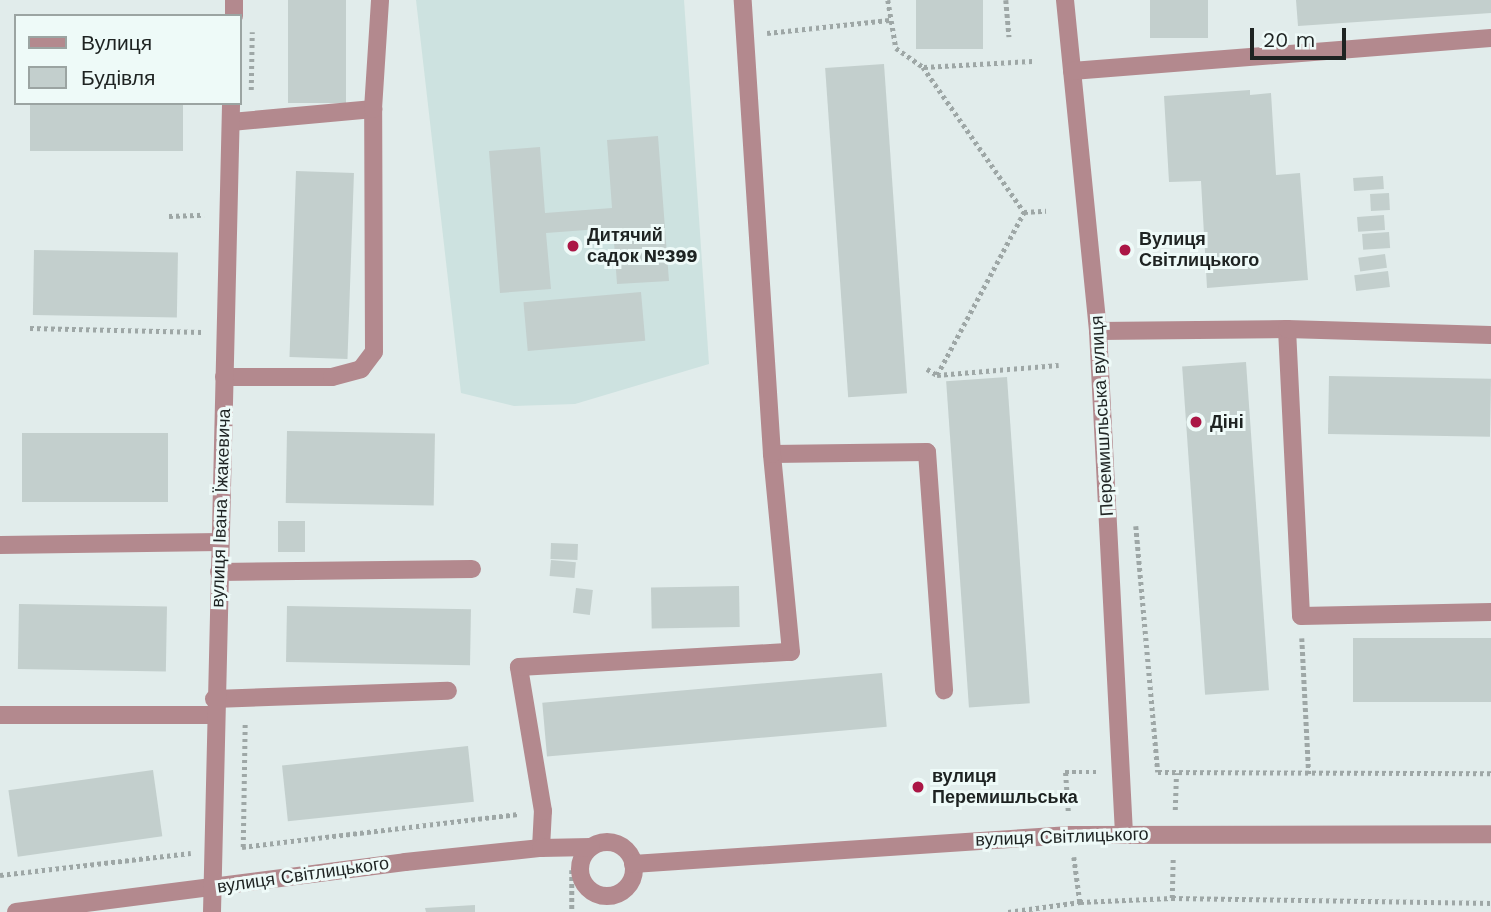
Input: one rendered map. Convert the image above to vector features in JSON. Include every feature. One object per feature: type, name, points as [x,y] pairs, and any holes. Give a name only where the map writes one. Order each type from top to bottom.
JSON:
[{"type":"street","points":[[224,377],[332,377],[361,369],[374,352],[373,109],[380,0]]},
{"type":"street","points":[[541,848],[543,811],[519,667],[791,652],[772,454],[743,0]]},
{"type":"street","name":"Перемишльська вулиця","points":[[1065,0],[1098,331],[1124,833]]},
{"type":"street","points":[[1072,71],[1491,38]]},
{"type":"street","name":"вулиця Івана Їжакевича","points":[[212,912],[214,707],[231,105]]},
{"type":"street","points":[[231,122],[373,109]]},
{"type":"street","points":[[1287,329],[1301,616],[1491,612]]},
{"type":"street","points":[[1098,331],[1287,329],[1491,335]]},
{"type":"street","points":[[772,454],[927,452],[944,690]]},
{"type":"street","points":[[0,545],[220,542]]},
{"type":"street","points":[[219,572],[472,569]]},
{"type":"street","points":[[0,715],[214,707],[245,699],[448,691]]},
{"type":"street","name":"вулиця Світлицького","points":[[633,864],[1124,833],[1491,834]]},
{"type":"street","points":[[616,844],[633,864],[625,889],[599,904],[586,887],[580,870],[591,847],[616,844]]},
{"type":"street","name":"вулиця Світлицького","points":[[16,912],[541,848],[591,847]]},
{"type":"path","points":[[888,0],[896,48],[923,67],[1024,212]]},
{"type":"path","points":[[1006,0],[1009,37]]},
{"type":"path","points":[[745,36],[890,20]]},
{"type":"path","points":[[923,67],[1033,61]]},
{"type":"path","points":[[1024,212],[1046,211]]},
{"type":"path","points":[[937,374],[1024,212]]},
{"type":"path","points":[[169,216],[204,215]]},
{"type":"path","points":[[30,328],[213,332]]},
{"type":"path","points":[[927,369],[937,374],[1059,365]]},
{"type":"path","points":[[1136,524],[1158,772],[1491,773]]},
{"type":"path","points":[[1301,616],[1309,774]]},
{"type":"path","points":[[243,847],[245,699]]},
{"type":"path","points":[[232,848],[543,811]]},
{"type":"path","points":[[0,875],[197,853]]},
{"type":"path","points":[[1008,912],[1080,902],[1172,898],[1491,903]]},
{"type":"shaded area","name":"Дитячий садок №399","points":[[416,0],[684,0],[709,364],[575,404],[514,406],[461,393]]},
{"type":"building","points":[[288,0],[346,0],[346,103],[288,103]]},
{"type":"building","points":[[916,0],[983,0],[983,49],[916,49]]},
{"type":"building","points":[[1150,0],[1208,0],[1208,38],[1150,38]]},
{"type":"building","points":[[1296,0],[1491,0],[1491,13],[1298,26]]},
{"type":"building","points":[[884,64],[907,393],[848,397],[825,68]]},
{"type":"building","points":[[1250,90],[1250,95],[1271,93],[1276,175],[1300,173],[1308,280],[1207,288],[1201,181],[1169,182],[1164,96]]},
{"type":"building","points":[[30,105],[183,105],[183,151],[30,151]]},
{"type":"building","points":[[658,136],[669,281],[617,284],[613,228],[546,233],[551,289],[500,293],[489,151],[540,147],[545,213],[612,208],[607,140]]},
{"type":"building","points":[[296,171],[354,173],[347,359],[290,357]]},
{"type":"building","points":[[1383,176],[1384,189],[1354,191],[1353,178]]},
{"type":"building","points":[[1389,193],[1390,210],[1371,211],[1370,194]]},
{"type":"building","points":[[1384,215],[1385,230],[1358,232],[1357,217]]},
{"type":"building","points":[[1389,232],[1390,248],[1363,250],[1362,234]]},
{"type":"building","points":[[34,250],[178,253],[177,318],[33,315]]},
{"type":"building","points":[[1385,254],[1387,268],[1360,272],[1358,258]]},
{"type":"building","points":[[1388,271],[1390,287],[1356,291],[1354,275]]},
{"type":"building","points":[[641,292],[645,341],[528,351],[523,302]]},
{"type":"building","points":[[1246,362],[1269,690],[1205,695],[1182,366]]},
{"type":"building","points":[[1329,376],[1491,379],[1490,437],[1328,434]]},
{"type":"building","points":[[1007,377],[1030,703],[969,707],[946,381]]},
{"type":"building","points":[[287,431],[435,434],[434,506],[286,503]]},
{"type":"building","points":[[22,433],[168,433],[168,502],[22,502]]},
{"type":"building","points":[[278,521],[305,521],[305,552],[278,552]]},
{"type":"building","points":[[551,543],[578,544],[577,560],[550,559]]},
{"type":"building","points":[[551,560],[576,562],[575,578],[550,576]]},
{"type":"building","points":[[739,586],[740,627],[652,629],[651,588]]},
{"type":"building","points":[[576,588],[593,590],[590,615],[573,613]]},
{"type":"building","points":[[19,604],[167,607],[166,672],[18,669]]},
{"type":"building","points":[[287,606],[471,609],[470,665],[286,662]]},
{"type":"building","points":[[1353,638],[1491,638],[1491,702],[1353,702]]},
{"type":"building","points":[[882,673],[887,727],[547,757],[542,703]]},
{"type":"building","points":[[468,746],[474,802],[288,821],[282,766]]},
{"type":"building","points":[[153,770],[162,836],[18,857],[8,790]]},
{"type":"building","points":[[475,905],[475,912],[426,912],[425,908]]},
{"type":"place","name":"Дитячий садок №399","points":[[573,246]]},
{"type":"place","name":"Вулиця Світлицького","points":[[1125,250]]},
{"type":"place","name":"Діні","points":[[1196,422]]},
{"type":"place","name":"вулиця Перемишльська","points":[[918,787]]}]
